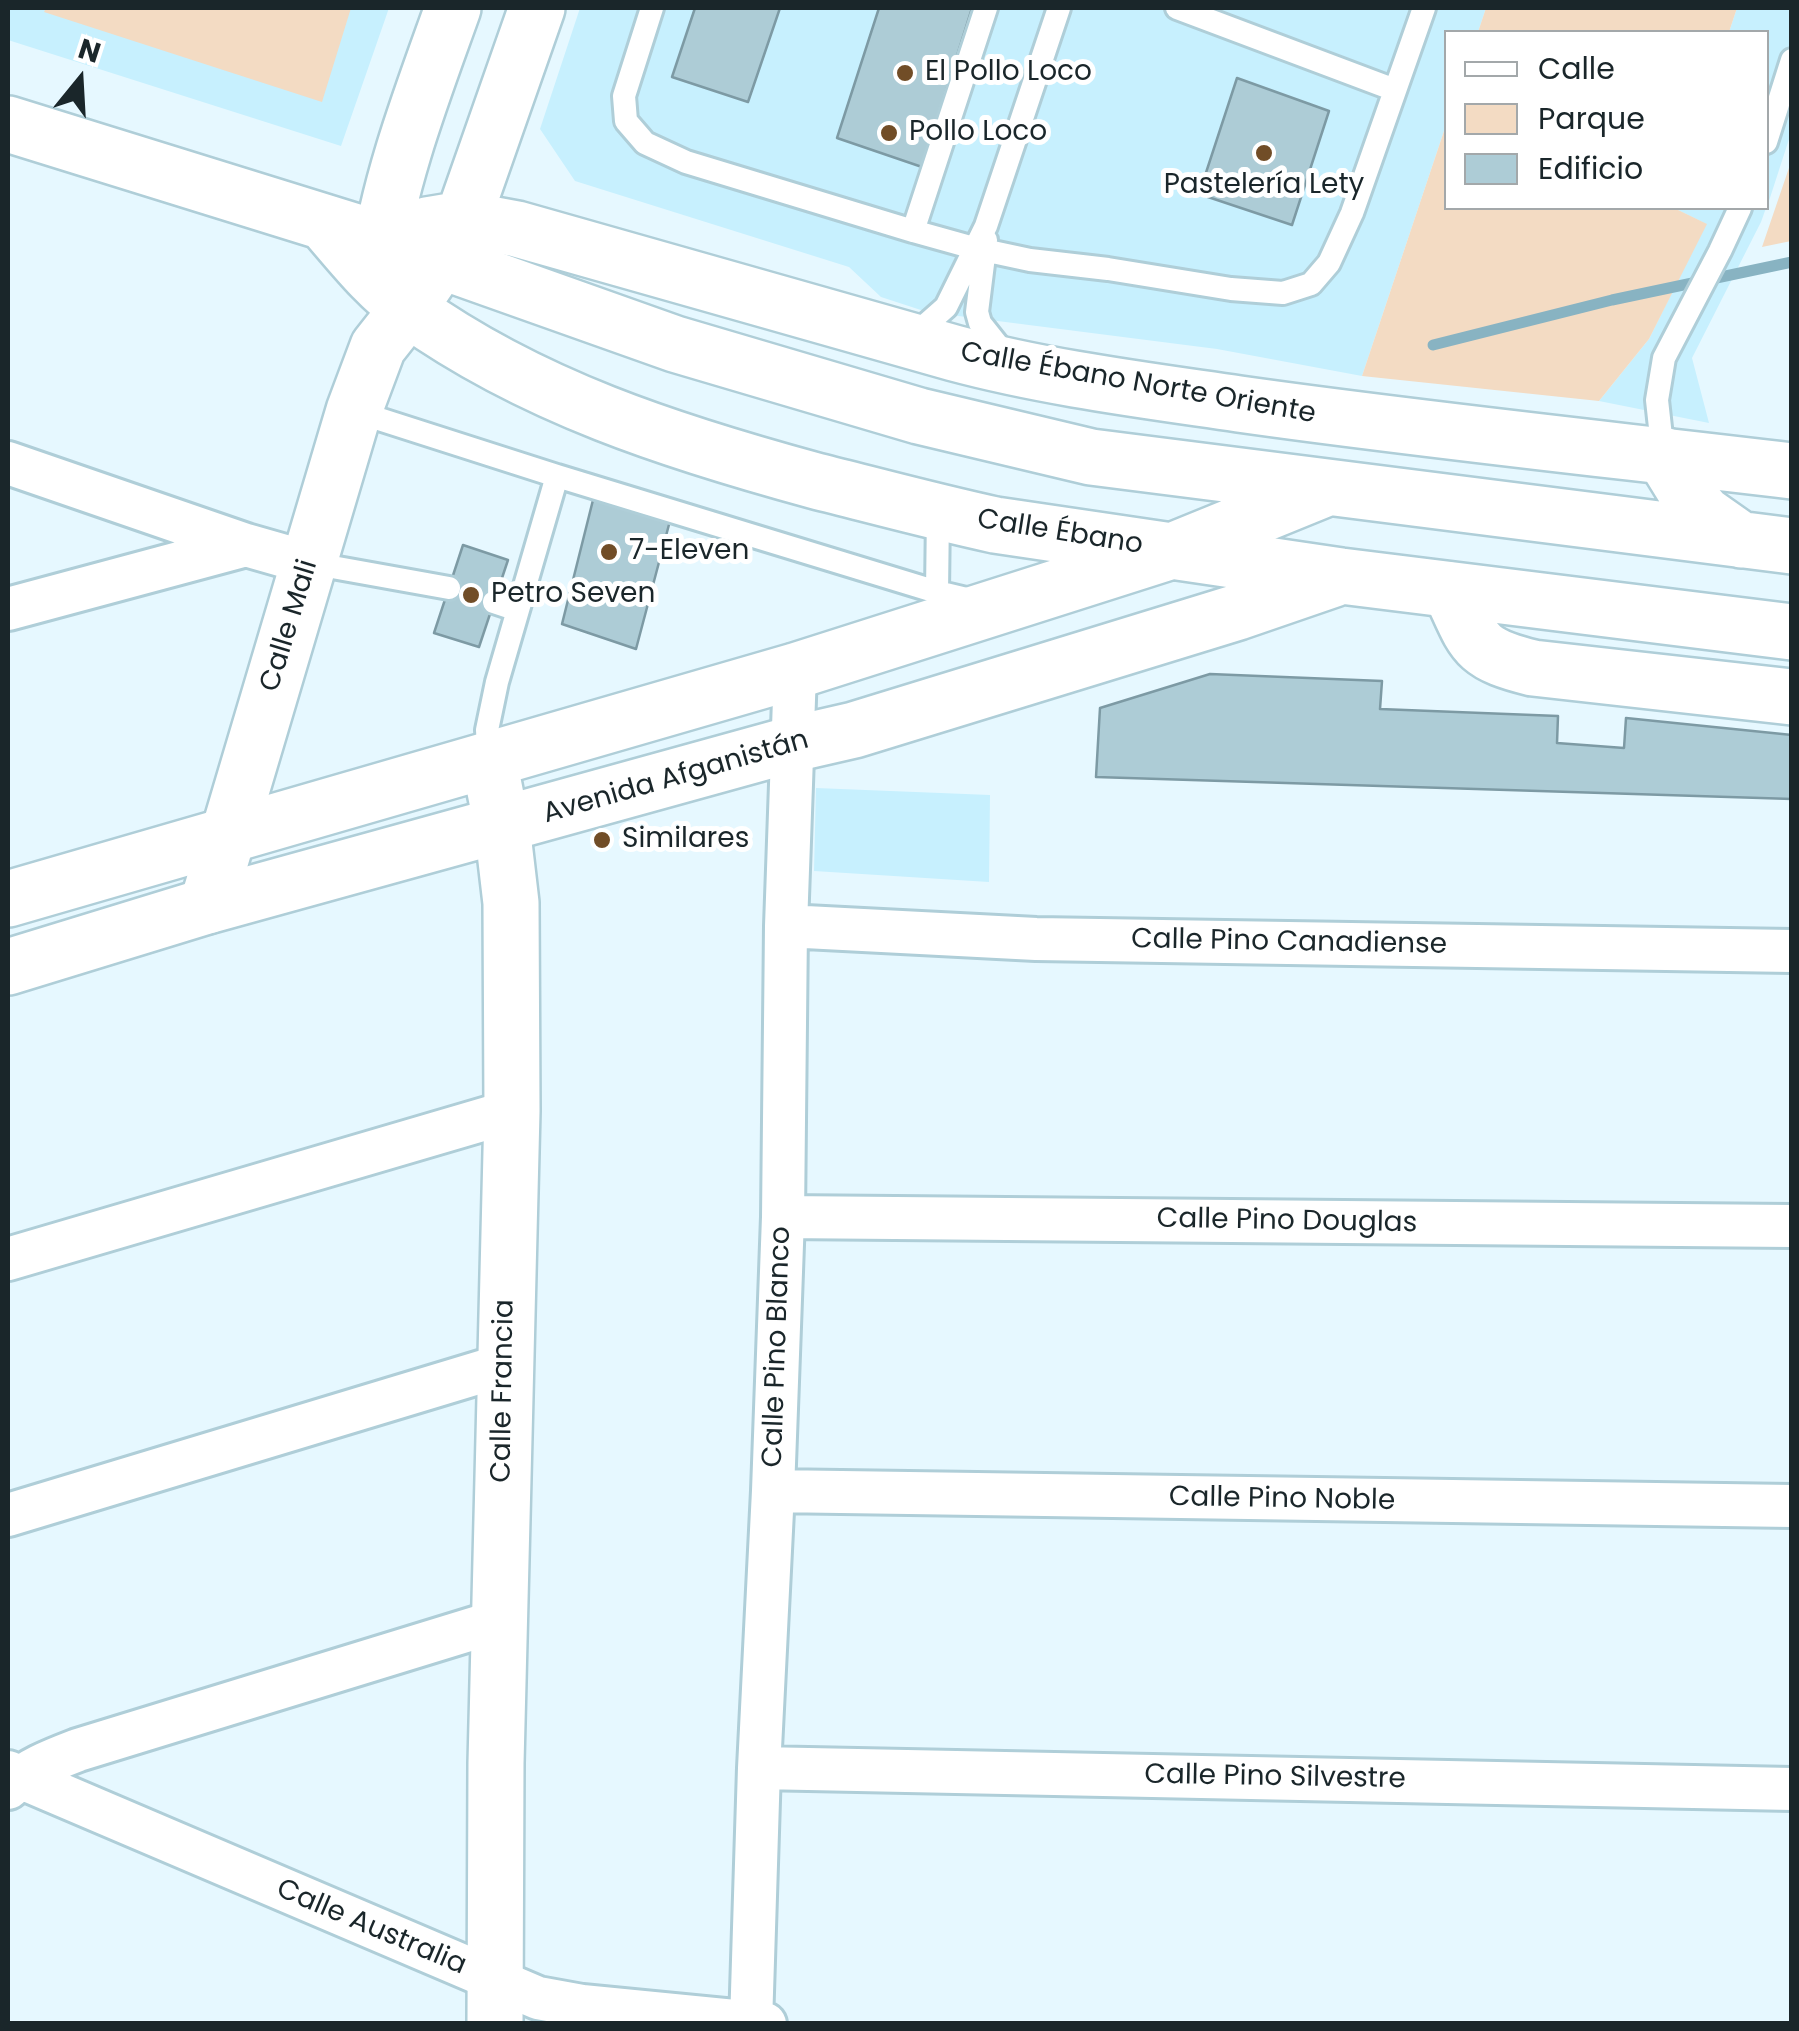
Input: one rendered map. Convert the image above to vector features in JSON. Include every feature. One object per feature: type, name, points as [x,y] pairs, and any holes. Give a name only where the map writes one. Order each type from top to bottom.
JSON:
[{"type":"main road","points":[[386,294],[394,185],[453,8]]},
{"type":"main road","name":"Calle Mali","points":[[207,906],[386,294],[452,240],[537,8]]},
{"type":"main road","name":"Calle Ébano","points":[[8,124],[324,222],[386,294],[484,357],[632,426],[724,456],[994,525],[1342,576],[1792,632]]},
{"type":"main road","name":"Calle Ébano Norte Oriente","points":[[386,294],[427,225],[452,240],[517,229],[1018,369],[1382,424],[1792,471]]},
{"type":"main road","points":[[452,240],[674,344],[920,416],[1091,457],[1766,543]]},
{"type":"main road","points":[[1663,455],[1704,514],[1766,543]]},
{"type":"main road","points":[[8,899],[796,671],[1172,551],[1327,488]]},
{"type":"main road","name":"Avenida Afganistán","points":[[8,967],[207,906],[872,724],[1238,612],[1342,576]]},
{"type":"main road","points":[[1450,590],[1473,638],[1486,652],[1504,660],[1532,668],[1792,697]]},
{"type":"main road","name":"Calle Francia","points":[[489,761],[511,904],[512,1111],[498,1621],[496,2002]]},
{"type":"street","points":[[8,463],[309,563]]},
{"type":"street","points":[[8,609],[246,544]]},
{"type":"street","name":"Calle Pino Blanco","points":[[755,2023],[759,1768],[774,1491],[783,1217],[786,926],[796,671]]},
{"type":"street","name":"Calle Pino Canadiense","points":[[786,926],[1036,939],[1792,951]]},
{"type":"street","points":[[8,1259],[512,1111]]},
{"type":"street","name":"Calle Pino Douglas","points":[[783,1217],[1792,1226]]},
{"type":"street","points":[[8,1515],[504,1365]]},
{"type":"street","name":"Calle Pino Noble","points":[[774,1491],[1792,1506]]},
{"type":"street","points":[[11,1779],[78,1750],[498,1621]]},
{"type":"street","name":"Calle Pino Silvestre","points":[[759,1768],[1792,1789]]},
{"type":"street","name":"Calle Australia","points":[[11,1779],[496,2002],[538,1998],[755,2023]]},
{"type":"lane","points":[[652,8],[624,96],[626,121],[645,143],[686,162],[913,231],[1030,260],[1283,293],[1311,284],[1329,263],[1352,213],[1424,8]]},
{"type":"lane","points":[[913,231],[986,8]]},
{"type":"lane","points":[[1018,369],[980,324],[980,249],[1059,8]]},
{"type":"lane","points":[[1177,8],[1395,90]]},
{"type":"lane","points":[[1769,133],[1792,60]]},
{"type":"lane","points":[[1663,455],[1657,400],[1664,358],[1739,210]]},
{"type":"lane","points":[[908,340],[946,307],[980,249]]},
{"type":"lane","points":[[354,412],[937,592],[998,607]]},
{"type":"lane","points":[[489,761],[487,730],[497,682],[557,476]]},
{"type":"lane","points":[[937,592],[938,513]]},
{"type":"lane","points":[[309,563],[449,588]]},
{"type":"lane","points":[[494,602],[518,610]]},
{"type":"shaded area","points":[[8,8],[389,8],[341,146],[8,40]]},
{"type":"shaded area","points":[[580,8],[1486,8],[1479,30],[1444,30],[1444,131],[1362,376],[1217,349],[927,312],[881,297],[849,267],[575,181],[540,129]]},
{"type":"shaded area","points":[[1737,8],[1791,8],[1791,133],[1769,201],[1769,30],[1730,30]]},
{"type":"shaded area","points":[[1678,210],[1765,210],[1692,358],[1709,423],[1599,401],[1649,339],[1706,224]]},
{"type":"shaded area","points":[[816,788],[990,795],[989,882],[814,871]]},
{"type":"green space","points":[[46,8],[351,8],[322,102],[44,12]]},
{"type":"green space","points":[[1486,8],[1737,8],[1730,30],[1479,30]]},
{"type":"green space","points":[[1444,131],[1444,210],[1678,210],[1707,224],[1649,339],[1599,401],[1362,376]]},
{"type":"green space","points":[[1791,162],[1791,241],[1762,247]]},
{"type":"building","points":[[695,8],[780,8],[748,102],[672,77]]},
{"type":"building","name":"El Pollo Loco","points":[[879,8],[972,8],[922,167],[837,138]]},
{"type":"building","name":"Pastelería Lety","points":[[1237,78],[1329,111],[1292,225],[1199,194]]},
{"type":"building","points":[[595,492],[671,517],[636,649],[562,624]]},
{"type":"building","name":"Petro Seven","points":[[463,545],[508,560],[479,647],[434,633]]},
{"type":"building","points":[[1210,674],[1382,681],[1380,709],[1558,716],[1557,743],[1624,748],[1626,718],[1792,735],[1792,799],[1096,777],[1100,708]]},
{"type":"waterway","points":[[1433,345],[1612,300],[1792,262]]},
{"type":"place","name":"El Pollo Loco","points":[[905,73]]},
{"type":"place","name":"Pollo Loco","points":[[889,133]]},
{"type":"place","name":"Pastelería Lety","points":[[1264,153]]},
{"type":"place","name":"7-Eleven","points":[[609,552]]},
{"type":"place","name":"Petro Seven","points":[[471,595]]},
{"type":"place","name":"Similares","points":[[602,840]]}]
